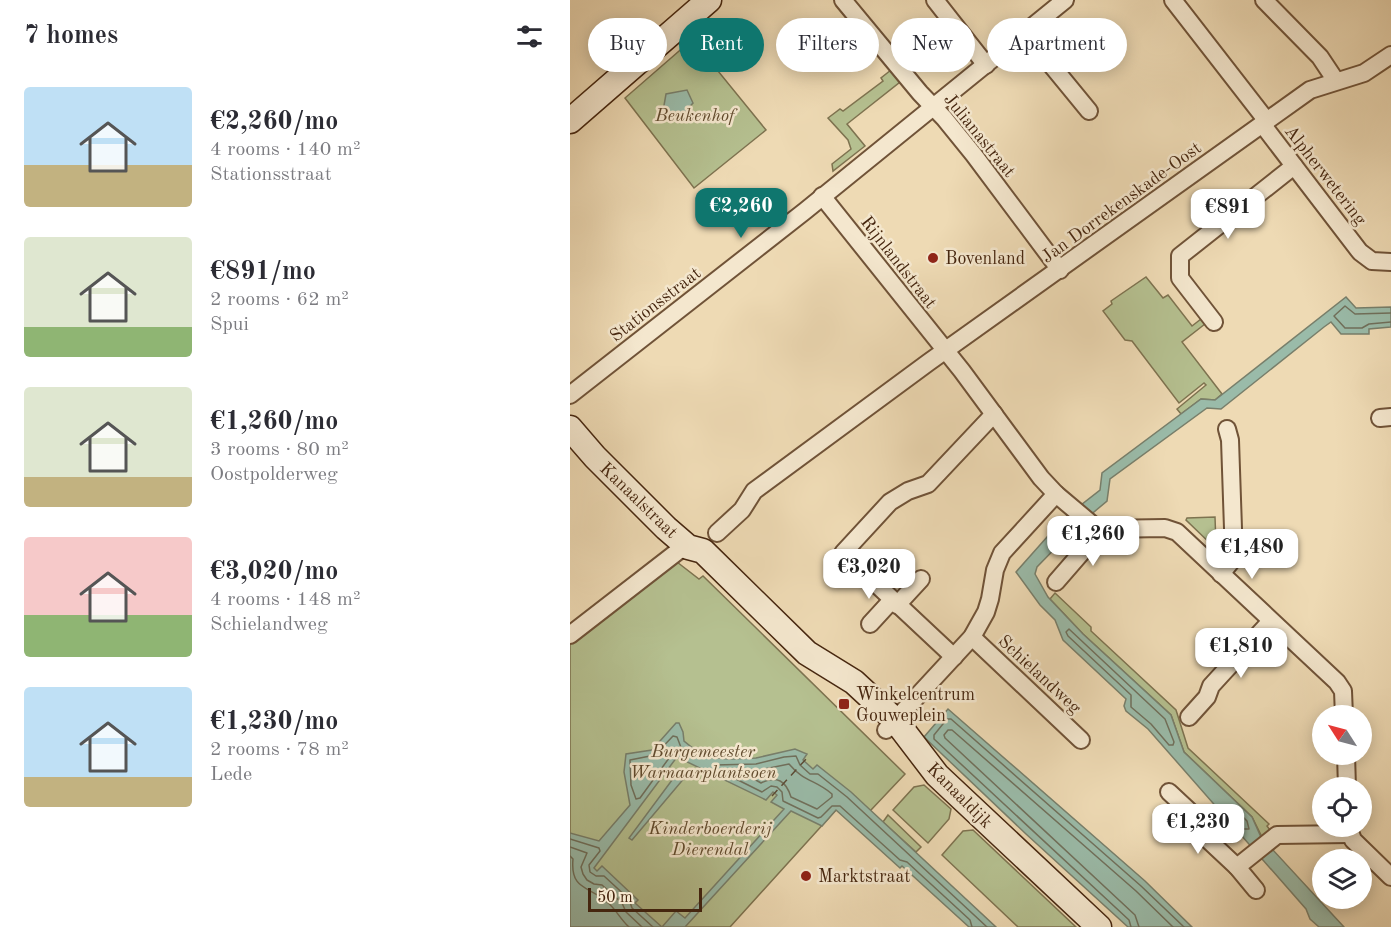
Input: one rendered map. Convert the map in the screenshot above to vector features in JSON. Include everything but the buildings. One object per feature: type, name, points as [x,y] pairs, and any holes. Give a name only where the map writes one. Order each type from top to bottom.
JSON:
[{"type":"main road","points":[[570,109],[696,0]]},
{"type":"main road","points":[[570,121],[709,0]]},
{"type":"main road","name":"Kanaalstraat","points":[[570,428],[595,457],[687,546]]},
{"type":"main road","name":"Kanaaldijk","points":[[687,546],[703,551],[807,653],[855,682],[890,725],[919,770],[1087,927]]},
{"type":"main road","name":"Kanaaldijk","points":[[890,725],[908,734],[937,776],[1100,927]]},
{"type":"street","name":"Julianastraat","points":[[843,0],[985,168],[1060,270]]},
{"type":"street","points":[[935,0],[986,65]]},
{"type":"street","name":"Stationsstraat","points":[[1043,18],[1065,0]]},
{"type":"street","name":"Alpherwetering","points":[[1173,0],[1265,122],[1294,166],[1366,257],[1372,261],[1391,262]]},
{"type":"street","points":[[1264,0],[1320,57],[1336,81]]},
{"type":"street","name":"Jan Dorrekenskade-Oost","points":[[717,533],[742,510],[754,491],[1310,90],[1364,73],[1391,55]]},
{"type":"street","name":"Stationsstraat","points":[[570,395],[986,65]]},
{"type":"street","points":[[1057,72],[1089,111]]},
{"type":"street","points":[[1214,322],[1180,278],[1180,256],[1294,166]]},
{"type":"street","name":"Rijnlandstraat","points":[[822,196],[946,351]]},
{"type":"street","points":[[946,351],[1041,478],[1056,494],[1095,525],[1169,529],[1177,532],[1340,686],[1343,705]]},
{"type":"street","points":[[954,657],[843,553],[890,502],[908,491],[928,484],[994,414]]},
{"type":"street","points":[[1221,574],[1234,558],[1230,440],[1227,429]]},
{"type":"street","name":"Schielandweg","points":[[890,725],[972,637],[986,612],[995,570],[1002,553],[1056,494]]},
{"type":"street","points":[[1056,582],[1095,525]]},
{"type":"street","points":[[570,635],[687,546]]},
{"type":"street","points":[[870,624],[921,579]]},
{"type":"street","points":[[1189,717],[1207,697],[1211,686],[1271,621]]},
{"type":"street","name":"Schielandweg","points":[[972,637],[1081,740]]},
{"type":"street","points":[[1169,792],[1198,820],[1206,838],[1237,867],[1256,890]]},
{"type":"street","points":[[1237,867],[1277,835],[1312,833]]},
{"type":"street","points":[[1353,837],[1357,844],[1391,877]]},
{"type":"green space","name":"Beukenhof","points":[[679,51],[679,72],[719,72],[766,130],[694,188],[625,98],[655,72],[667,72],[667,62]]},
{"type":"green space","points":[[891,70],[900,82],[847,124],[865,146],[833,171],[832,164],[851,149],[848,140],[828,118],[840,109],[843,111],[883,81],[881,78]]},
{"type":"green space","points":[[1146,277],[1163,298],[1168,295],[1192,326],[1201,319],[1205,324],[1182,342],[1222,394],[1215,400],[1201,399],[1181,414],[1177,409],[1206,385],[1204,383],[1179,403],[1132,341],[1125,340],[1103,311],[1112,304],[1111,301]]},
{"type":"green space","points":[[1215,517],[1216,545],[1214,547],[1186,520],[1187,518]]},
{"type":"green space","name":"Burgemeester Warnaarplantsoen","points":[[677,562],[699,579],[703,576],[905,774],[871,810],[836,810],[730,927],[570,927],[570,636]]},
{"type":"green space","points":[[1055,593],[1091,627],[1091,631],[1176,710],[1188,748],[1269,824],[1267,826],[1270,830],[1263,839],[1252,817],[1184,752],[1171,715],[1083,634],[1050,599]]},
{"type":"green space","points":[[924,785],[951,809],[949,819],[928,843],[893,810],[914,787]]},
{"type":"green space","points":[[888,815],[921,847],[916,852],[883,822]]},
{"type":"green space","points":[[973,830],[1076,927],[1018,927],[942,855],[963,831]]},
{"type":"water","points":[[687,90],[693,103],[684,113],[663,111],[666,94]]},
{"type":"water","points":[[1346,297],[1356,308],[1391,307],[1391,327],[1369,329],[1369,334],[1341,334],[1331,322],[1221,409],[1207,408],[1110,479],[1107,501],[1075,528],[1037,567],[1035,574],[1048,597],[1083,634],[1171,715],[1184,752],[1252,817],[1261,837],[1312,892],[1312,909],[1327,909],[1344,927],[1319,927],[1310,919],[1306,909],[1148,729],[1126,711],[1124,706],[1126,699],[1063,640],[1055,620],[1040,605],[1016,572],[1063,519],[1100,490],[1102,473],[1201,399],[1215,400]]},
{"type":"water","points":[[948,709],[1145,881],[1192,927],[1128,927],[924,737]]},
{"type":"water","points":[[676,723],[679,723],[684,741],[704,757],[756,758],[795,749],[807,754],[803,760],[813,769],[817,765],[851,792],[996,927],[969,927],[836,810],[822,826],[791,811],[685,927],[662,927],[570,927],[570,833],[599,841],[630,805],[624,772],[626,754],[652,750]],"holes":[[[677,757],[766,800],[773,792],[777,795],[771,802],[784,809],[685,918],[676,911],[662,927],[635,903],[638,900],[602,866],[597,871],[594,868]]]},
{"type":"water","points":[[678,772],[686,776],[632,840],[629,838]]},
{"type":"ferry route","points":[[772,796],[807,758]]},
{"type":"place","name":"Bovenland","points":[[933,258]]},
{"type":"place","name":"Winkelcentrum Gouweplein","points":[[844,704]]},
{"type":"place","name":"Marktstraat","points":[[806,876]]},
{"type":"park label","name":"Kinderboerderij Dierendal","points":[[710,838]]}]
